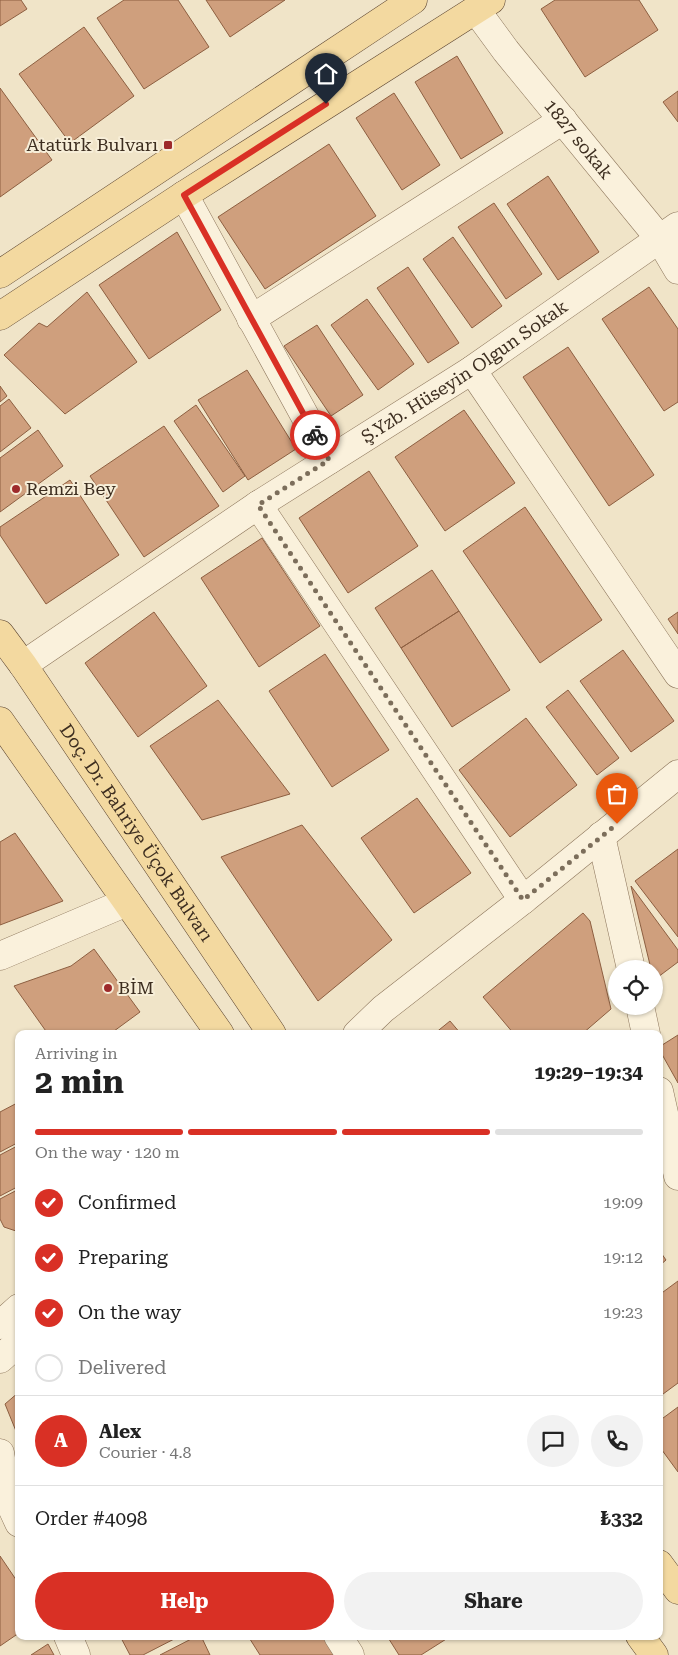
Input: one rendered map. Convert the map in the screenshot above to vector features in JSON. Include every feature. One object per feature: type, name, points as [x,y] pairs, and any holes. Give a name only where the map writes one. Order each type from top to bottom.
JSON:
[{"type":"main road","points":[[0,274],[413,0]]},
{"type":"main road","points":[[0,316],[184,195],[483,5]]},
{"type":"main road","name":"Doç. Dr. Bahriye Üçok Bulvarı","points":[[0,634],[24,665],[269,1030]]},
{"type":"main road","points":[[0,721],[217,1030]]},
{"type":"main road","points":[[663,1569],[678,1590]]},
{"type":"main road","points":[[643,1640],[654,1655]]},
{"type":"street","name":"1827 sokak","points":[[483,5],[506,51],[563,120],[669,232],[678,270]]},
{"type":"street","points":[[251,319],[563,120]]},
{"type":"street","points":[[184,195],[329,460]]},
{"type":"street","name":"Ş.Yzb. Hüseyin Olgun Sokak","points":[[24,665],[258,505],[472,370],[669,232]]},
{"type":"street","points":[[472,370],[678,674]]},
{"type":"street","points":[[258,505],[523,900]]},
{"type":"street","points":[[352,1030],[383,1009],[523,900],[678,774]]},
{"type":"street","points":[[601,836],[629,960]]},
{"type":"street","points":[[0,956],[127,902]]},
{"type":"street","points":[[361,1030],[383,1009]]},
{"type":"street","points":[[642,1015],[645,1030]]},
{"type":"street","points":[[663,1108],[678,1176]]},
{"type":"street","points":[[0,1325],[15,1312]]},
{"type":"street","points":[[0,1359],[15,1346]]},
{"type":"street","points":[[0,1453],[8,1499],[15,1514]]},
{"type":"street","points":[[70,1640],[76,1655]]},
{"type":"building","points":[[0,0],[21,0],[27,9],[0,26]]},
{"type":"building","points":[[124,0],[178,0],[209,47],[144,89],[97,18]]},
{"type":"building","points":[[206,0],[285,0],[230,37]]},
{"type":"building","points":[[555,0],[639,0],[658,30],[585,77],[541,9]]},
{"type":"building","points":[[84,27],[134,96],[70,143],[19,74]]},
{"type":"building","points":[[457,56],[503,133],[461,159],[415,82]]},
{"type":"building","points":[[0,88],[52,160],[0,197]]},
{"type":"building","points":[[678,91],[678,122],[663,102]]},
{"type":"building","points":[[394,93],[440,165],[402,190],[356,118]]},
{"type":"building","points":[[329,144],[376,216],[265,289],[218,217]]},
{"type":"building","points":[[548,176],[599,252],[558,280],[507,204]]},
{"type":"building","points":[[494,203],[542,274],[506,299],[458,227]]},
{"type":"building","points":[[177,232],[221,310],[149,359],[99,285]]},
{"type":"building","points":[[453,237],[502,306],[472,328],[423,259]]},
{"type":"building","points":[[408,267],[459,343],[428,363],[377,288]]},
{"type":"building","points":[[649,287],[678,329],[678,402],[664,411],[602,319]]},
{"type":"building","points":[[87,292],[137,362],[65,414],[4,355],[39,323],[47,327]]},
{"type":"building","points":[[367,299],[414,364],[378,390],[331,325]]},
{"type":"building","points":[[317,325],[363,395],[331,416],[284,346]]},
{"type":"building","points":[[568,347],[654,475],[609,506],[523,377]]},
{"type":"building","points":[[247,370],[296,449],[248,480],[198,400]]},
{"type":"building","points":[[0,386],[7,396],[0,402]]},
{"type":"building","points":[[9,399],[31,428],[0,452],[0,406]]},
{"type":"building","points":[[196,405],[245,476],[223,492],[174,421]]},
{"type":"building","points":[[464,410],[515,483],[445,531],[395,457]]},
{"type":"building","points":[[164,426],[219,506],[144,557],[90,476]]},
{"type":"building","name":"Remzi Bey","points":[[38,430],[63,466],[0,512],[0,458]]},
{"type":"building","points":[[369,471],[418,546],[348,593],[299,518]]},
{"type":"building","points":[[70,480],[119,555],[46,604],[0,535],[0,527]]},
{"type":"building","points":[[525,507],[602,620],[540,663],[463,551]]},
{"type":"building","points":[[262,538],[320,626],[259,667],[201,578]]},
{"type":"building","points":[[432,570],[459,611],[401,648],[375,608]]},
{"type":"building","points":[[459,611],[510,690],[452,727],[401,648]]},
{"type":"building","points":[[154,612],[207,686],[138,737],[85,663]]},
{"type":"building","points":[[678,612],[678,634],[668,619]]},
{"type":"building","points":[[623,650],[674,721],[631,752],[580,681]]},
{"type":"building","points":[[325,654],[389,750],[332,787],[269,691]]},
{"type":"building","points":[[568,690],[619,758],[597,775],[546,707]]},
{"type":"building","points":[[218,700],[290,794],[202,820],[150,746]]},
{"type":"building","points":[[526,718],[577,785],[510,837],[459,770]]},
{"type":"building","points":[[417,798],[471,873],[414,913],[361,838]]},
{"type":"building","points":[[302,825],[392,940],[318,1001],[221,857]]},
{"type":"building","points":[[15,833],[63,901],[0,925],[0,842]]},
{"type":"building","points":[[678,849],[678,937],[635,881]]},
{"type":"building","points":[[631,886],[678,950],[678,962],[663,973],[663,960],[649,960]]},
{"type":"building","points":[[583,913],[590,921],[608,996],[608,1012],[587,1030],[511,1030],[483,997]]},
{"type":"building","points":[[94,949],[140,1012],[115,1030],[45,1030],[14,986],[71,966]]},
{"type":"building","points":[[450,1021],[458,1030],[439,1030]]},
{"type":"building","points":[[678,1035],[678,1083],[663,1056],[663,1044]]},
{"type":"building","points":[[15,1104],[15,1144],[0,1152],[0,1112]]},
{"type":"building","points":[[15,1147],[15,1188],[0,1196],[0,1155]]},
{"type":"building","points":[[15,1191],[15,1231],[4,1227],[0,1219],[0,1199]]},
{"type":"building","points":[[678,1281],[678,1383],[663,1394],[663,1292]]},
{"type":"building","points":[[15,1395],[15,1429],[5,1404]]},
{"type":"building","points":[[678,1407],[678,1472],[663,1451],[663,1418]]},
{"type":"building","points":[[0,1556],[15,1578],[15,1636],[0,1646]]},
{"type":"building","points":[[122,1640],[172,1640],[143,1655],[130,1655]]},
{"type":"building","points":[[189,1640],[203,1640],[210,1655],[160,1655]]},
{"type":"building","points":[[251,1640],[327,1640],[336,1655],[260,1655]]},
{"type":"building","points":[[390,1640],[445,1640],[421,1655],[399,1655]]},
{"type":"building","points":[[48,1644],[54,1655],[31,1655]]},
{"type":"way so far","points":[[315,435],[329,460],[258,505],[523,900],[617,824]]},
{"type":"place","name":"Atatürk Bulvarı","points":[[168,145]]},
{"type":"place","name":"Remzi Bey","points":[[16,489]]},
{"type":"place","name":"BİM","points":[[108,988]]},
{"type":"route","points":[[315,435],[184,195],[326,104]]}]
